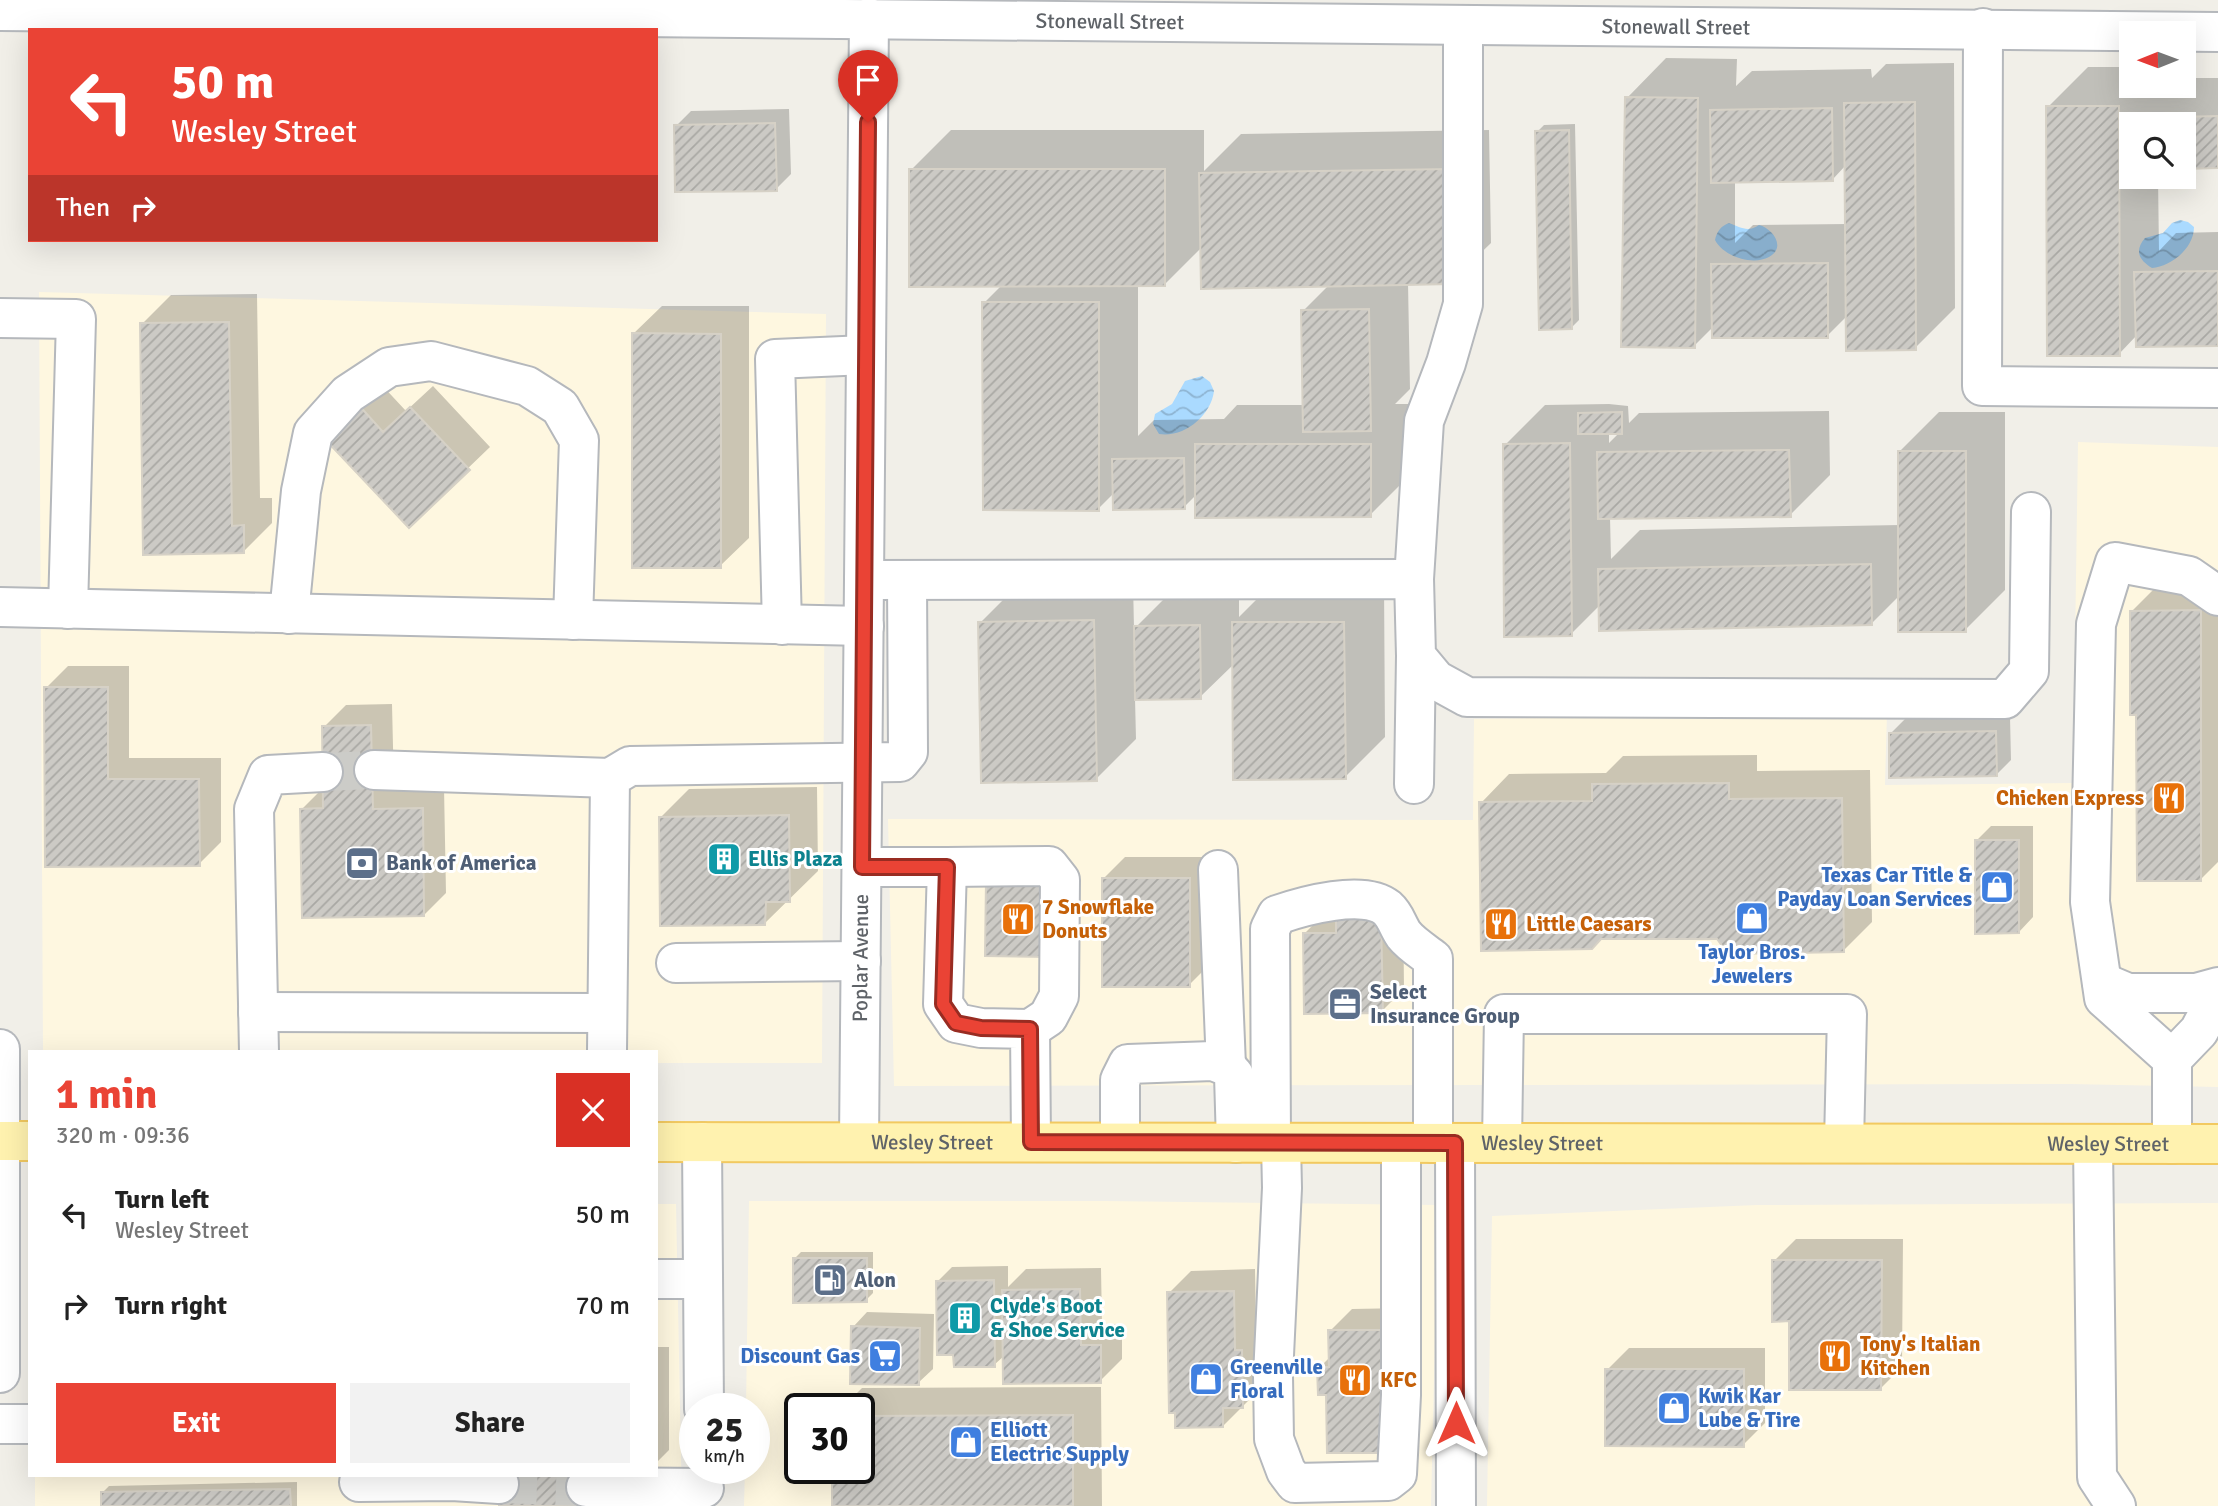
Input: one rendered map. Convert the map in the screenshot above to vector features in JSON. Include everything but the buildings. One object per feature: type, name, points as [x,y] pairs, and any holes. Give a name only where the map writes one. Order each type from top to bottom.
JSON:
[{"type":"main road","name":"Wesley Street","points":[[658,1142],[2218,1144]]},
{"type":"street","name":"Stonewall Street","points":[[0,11],[70,6],[646,8],[869,18],[1075,10],[1463,25],[1650,13],[1783,14],[1983,29],[2218,32]]},
{"type":"street","name":"Poplar Avenue","points":[[859,1142],[869,18]]},
{"type":"street","points":[[1414,784],[1414,579],[1424,421],[1446,363],[1463,304],[1463,25]]},
{"type":"street","points":[[1983,29],[1982,386],[2218,388]]},
{"type":"street","points":[[0,318],[76,319],[68,609]]},
{"type":"street","points":[[782,625],[775,359],[866,355]]},
{"type":"street","points":[[289,614],[301,491],[313,433],[348,394],[389,367],[431,361],[527,386],[560,407],[579,440],[573,620]]},
{"type":"street","points":[[1416,656],[1436,680],[1466,697],[2005,699],[2029,671],[2031,512]]},
{"type":"street","points":[[2172,1059],[2104,998],[2090,902],[2096,624],[2115,562],[2189,576],[2218,596]]},
{"type":"street","points":[[864,580],[1414,579]]},
{"type":"street","points":[[374,770],[610,778],[630,766],[900,762],[908,752],[907,581]]},
{"type":"street","points":[[0,607],[864,626]]},
{"type":"street","points":[[259,1050],[254,809],[268,775],[323,772]]},
{"type":"street","points":[[607,1050],[610,778]]},
{"type":"street","points":[[862,867],[1049,866],[1060,880],[1059,996],[1048,1017],[1030,1029],[981,1028],[956,1023],[943,1004],[947,867]]},
{"type":"street","points":[[1218,870],[1226,1066]]},
{"type":"street","points":[[1263,1143],[1270,929],[1277,915],[1321,902],[1369,900],[1384,906],[1397,918],[1404,934],[1433,959],[1430,1143],[1456,1506]]},
{"type":"street","points":[[676,963],[861,961]]},
{"type":"street","points":[[2102,982],[2128,993],[2196,993],[2218,986]]},
{"type":"street","points":[[2172,1144],[2172,1059],[2199,1031],[2218,995]]},
{"type":"street","points":[[258,1012],[607,1013]]},
{"type":"street","points":[[1502,1143],[1504,1014],[1847,1014],[1844,1143]]},
{"type":"street","points":[[1030,1029],[1031,1142]]},
{"type":"street","points":[[0,1049],[10,1141],[1,1276],[0,1373]]},
{"type":"street","points":[[1121,1142],[1120,1080],[1128,1064],[1213,1061],[1226,1066],[1234,1075],[1282,1188],[1273,1376],[1274,1439],[1286,1471],[1295,1482],[1388,1481],[1397,1474],[1401,1395],[1430,1143]]},
{"type":"street","points":[[702,1142],[704,1393]]},
{"type":"street","points":[[2093,1144],[2097,1477],[2116,1506]]},
{"type":"street","points":[[1,1276],[28,1275]]},
{"type":"street","points":[[658,1279],[704,1279]]},
{"type":"street","points":[[0,1424],[28,1424]]},
{"type":"street","points":[[359,1488],[452,1481],[499,1484]]},
{"type":"street","points":[[586,1487],[704,1487]]},
{"type":"shaded area","points":[[39,292],[826,314],[822,1063],[658,1063],[658,1050],[43,1050]]},
{"type":"shaded area","points":[[2078,442],[2218,447],[2218,1087],[2070,1084],[894,1086],[888,819],[1473,820],[1474,719],[1887,713],[1885,785],[2073,783]]},
{"type":"shaded area","points":[[749,1201],[1438,1205],[1431,1506],[744,1506],[745,1484],[770,1484],[770,1393],[746,1393]]},
{"type":"shaded area","points":[[2218,1203],[2218,1506],[1487,1506],[1492,1216],[1757,1205]]},
{"type":"shaded area","points":[[658,1204],[676,1204],[679,1484],[682,1484],[682,1506],[35,1506],[35,1477],[658,1477]]},
{"type":"water","points":[[2180,220],[2194,227],[2186,249],[2167,264],[2152,268],[2140,255],[2142,243],[2145,238],[2163,233],[2172,223]]},
{"type":"water","points":[[1729,223],[1748,229],[1759,225],[1764,227],[1776,238],[1777,248],[1762,260],[1747,260],[1731,255],[1715,240],[1720,229]]},
{"type":"water","points":[[1202,376],[1210,382],[1214,391],[1208,409],[1187,429],[1159,434],[1153,424],[1155,414],[1172,404],[1185,381]]},
{"type":"tunnel","points":[[323,772],[374,770]]},
{"type":"tunnel","points":[[499,1484],[586,1487]]},
{"type":"place","name":"Chicken Express","points":[[2169,798]]},
{"type":"place","name":"Ellis Plaza","points":[[724,859]]},
{"type":"place","name":"Bank of America","points":[[362,863]]},
{"type":"place","name":"Texas Car Title & Payday Loan Services","points":[[1997,887]]},
{"type":"place","name":"Taylor Bros. Jewelers","points":[[1752,918]]},
{"type":"place","name":"7 Snowflake Donuts","points":[[1018,919]]},
{"type":"place","name":"Little Caesars","points":[[1501,924]]},
{"type":"place","name":"Select Insurance Group","points":[[1345,1004]]},
{"type":"place","name":"Alon","points":[[830,1280]]},
{"type":"place","name":"Clyde's Boot & Shoe Service","points":[[965,1318]]},
{"type":"place","name":"Discount Gas","points":[[885,1356]]},
{"type":"place","name":"Tony's Italian Kitchen","points":[[1835,1356]]},
{"type":"place","name":"Greenville Floral","points":[[1206,1379]]},
{"type":"place","name":"KFC","points":[[1355,1380]]},
{"type":"place","name":"Kwik Kar Lube & Tire","points":[[1674,1408]]},
{"type":"place","name":"Elliott Electric Supply","points":[[966,1442]]},
{"type":"route","points":[[868,122],[862,867],[947,867],[943,1004],[956,1023],[981,1028],[1030,1029],[1031,1142],[1455,1143],[1456,1423]]}]
